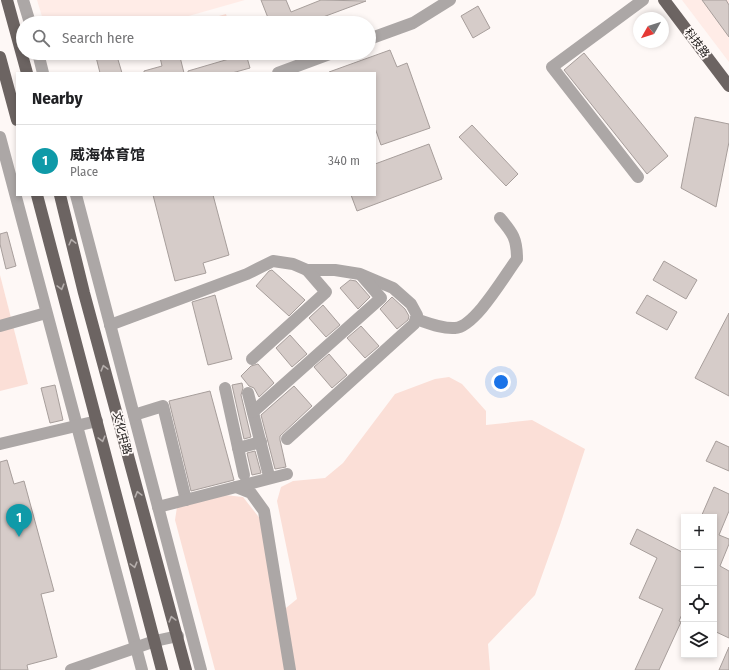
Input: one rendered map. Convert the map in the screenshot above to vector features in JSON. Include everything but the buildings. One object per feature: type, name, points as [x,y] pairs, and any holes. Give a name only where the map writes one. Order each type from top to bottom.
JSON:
[{"type":"main road","points":[[8,0],[16,31]]},
{"type":"main road","name":"科技路","points":[[664,0],[729,86]]},
{"type":"main road","points":[[0,56],[16,116]]},
{"type":"main road","points":[[24,60],[27,72]]},
{"type":"main road","name":"文化中路","points":[[36,196],[162,670]]},
{"type":"main road","name":"文化中路","points":[[60,196],[86,301],[186,670]]},
{"type":"street","points":[[24,0],[28,16]]},
{"type":"street","points":[[376,36],[413,23],[450,0]]},
{"type":"street","points":[[638,177],[552,67],[643,0]]},
{"type":"street","points":[[40,60],[43,72]]},
{"type":"street","points":[[281,72],[313,60]]},
{"type":"street","points":[[0,137],[12,166],[16,183]]},
{"type":"street","points":[[19,196],[46,313],[142,670]]},
{"type":"street","points":[[76,196],[201,670]]},
{"type":"street","points":[[416,319],[443,328],[456,328],[468,324],[481,310],[517,259],[517,248],[513,232],[500,218]]},
{"type":"street","points":[[110,325],[247,274],[273,261],[293,264],[307,270],[335,270],[360,274],[393,288],[411,304],[417,315],[414,324],[287,439]]},
{"type":"street","points":[[252,359],[326,292],[307,270]]},
{"type":"street","points":[[253,412],[381,298],[360,274]]},
{"type":"street","points":[[0,326],[46,313]]},
{"type":"street","points":[[225,388],[244,475]]},
{"type":"street","points":[[248,392],[268,472]]},
{"type":"street","points":[[134,415],[163,406],[186,500]]},
{"type":"street","points":[[0,444],[97,421]]},
{"type":"street","points":[[238,448],[260,442]]},
{"type":"street","points":[[158,507],[287,474]]},
{"type":"street","points":[[236,487],[251,493],[264,510],[290,670]]},
{"type":"street","points":[[71,670],[136,647],[178,636]]},
{"type":"shaded area","points":[[37,0],[245,0],[189,16],[42,16]]},
{"type":"shaded area","points":[[682,0],[729,0],[729,62]]},
{"type":"shaded area","points":[[0,275],[28,384],[0,391]]},
{"type":"shaded area","points":[[449,377],[462,384],[486,411],[486,425],[532,420],[585,449],[535,595],[488,644],[490,670],[215,670],[175,520],[177,507],[216,494],[243,497],[265,525],[281,612],[297,599],[277,501],[281,487],[293,481],[325,478],[343,463],[395,394],[435,379]]},
{"type":"place","name":"威海体育馆","points":[[19,537]]}]
